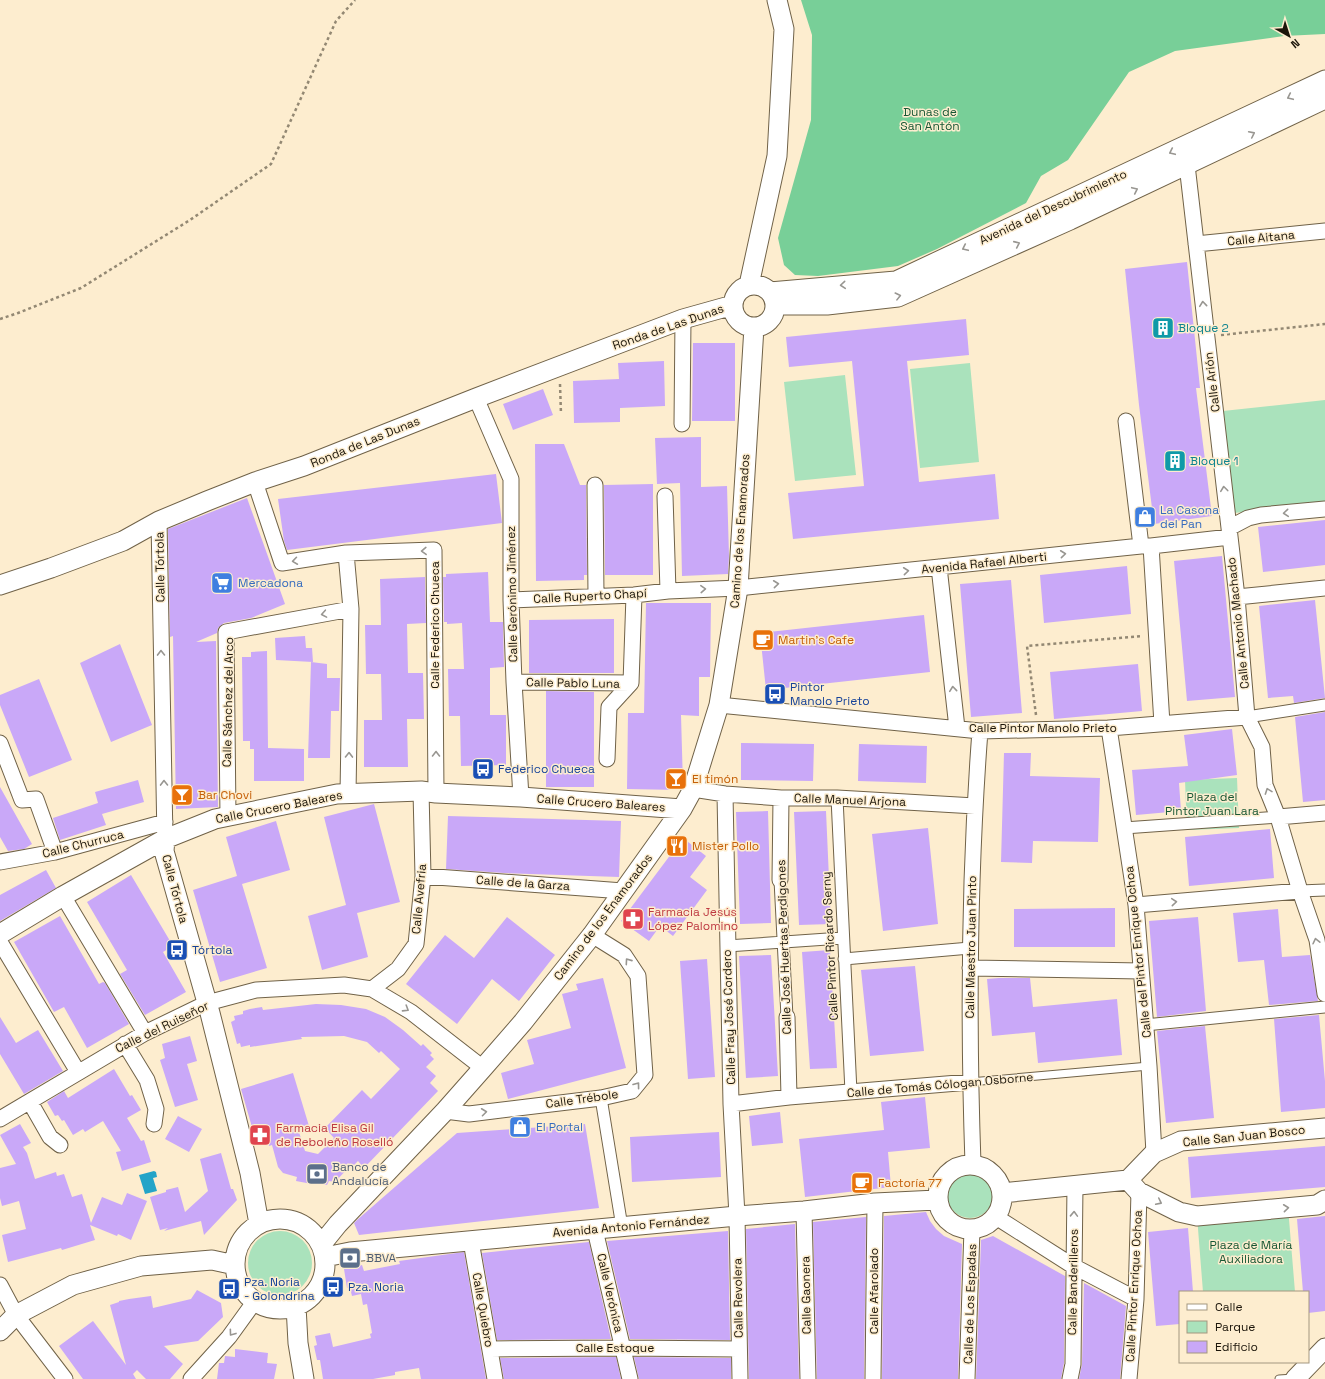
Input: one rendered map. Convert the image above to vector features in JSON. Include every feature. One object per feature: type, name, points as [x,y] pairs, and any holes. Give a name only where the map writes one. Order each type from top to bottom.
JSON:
[{"type":"street","points":[[749,285],[777,156],[784,29],[777,0]]},
{"type":"street","name":"Avenida del Descubrimiento","points":[[772,298],[896,281],[1325,80]]},
{"type":"street","name":"Avenida del Descubrimiento","points":[[772,298],[827,304],[898,297],[1070,220],[1325,99]]},
{"type":"street","name":"Calle Arión","points":[[1187,165],[1229,532]]},
{"type":"street","name":"Calle Aitana","points":[[1196,244],[1325,231]]},
{"type":"street","points":[[749,285],[760,286],[772,298],[774,312],[771,318],[760,326],[747,326],[736,317],[733,305],[734,298],[738,292],[749,285]]},
{"type":"street","name":"Ronda de Las Dunas","points":[[0,585],[123,541],[159,521],[254,482],[304,466],[476,398],[683,319],[733,305]]},
{"type":"street","points":[[682,424],[683,319]]},
{"type":"street","name":"Camino de los Enamorados","points":[[323,1251],[338,1224],[445,1111],[523,1022],[592,935],[682,809],[693,789],[719,705],[738,588],[754,327]]},
{"type":"street","name":"Calle Gerónimo Jiménez","points":[[476,398],[511,479],[511,600],[521,797]]},
{"type":"street","points":[[1126,421],[1146,546],[1156,635],[1162,724]]},
{"type":"street","name":"Calle Federico Chueca","points":[[254,482],[282,562],[346,553],[434,550],[429,792]]},
{"type":"street","points":[[595,485],[596,596]]},
{"type":"street","points":[[665,496],[668,591]]},
{"type":"street","name":"Avenida Rafael Alberti","points":[[668,591],[738,588],[1146,546],[1229,532],[1248,518],[1261,515],[1325,509]]},
{"type":"street","name":"Calle Tórtola","points":[[159,521],[165,830],[164,851],[207,1003],[250,1173],[259,1224]]},
{"type":"street","name":"Calle Antonio Machado","points":[[1229,532],[1237,597],[1247,718]]},
{"type":"street","points":[[346,553],[351,610],[348,794]]},
{"type":"street","points":[[939,567],[957,728]]},
{"type":"street","points":[[1237,597],[1325,588]]},
{"type":"street","name":"Calle Ruperto Chapí","points":[[511,600],[634,595],[668,591]]},
{"type":"street","points":[[607,759],[609,707],[632,683],[634,595]]},
{"type":"street","name":"Calle Sánchez del Arco","points":[[228,816],[226,632],[351,610]]},
{"type":"street","name":"Calle Pablo Luna","points":[[514,682],[632,683]]},
{"type":"street","name":"Calle Pintor Manolo Prieto","points":[[719,705],[980,731],[1108,728],[1247,718]]},
{"type":"street","points":[[1325,705],[1247,718],[1262,747],[1266,785],[1278,817],[1300,891],[1317,940],[1325,994]]},
{"type":"street","name":"Calle del Pintor Enrique Ochoa","points":[[1108,728],[1136,905],[1140,971],[1149,1066],[1154,1153]]},
{"type":"street","name":"Calle Maestro Juan Pinto","points":[[973,1164],[970,1082],[970,948],[975,806],[980,731]]},
{"type":"street","points":[[0,742],[22,800],[36,799],[55,852]]},
{"type":"street","name":"Calle Manuel Arjona","points":[[693,789],[725,794],[781,798],[837,798],[975,806]]},
{"type":"street","name":"Calle Crucero Baleares","points":[[0,934],[63,896],[165,830],[337,794],[429,792],[682,809]]},
{"type":"street","name":"Calle Avefria","points":[[372,989],[398,969],[416,944],[429,792]]},
{"type":"street","name":"Calle Fray José Cordero","points":[[725,794],[731,1104],[737,1216]]},
{"type":"street","name":"Calle José Huertas Perdigones","points":[[781,798],[780,880],[787,1017],[789,1097]]},
{"type":"street","name":"Calle Pintor Ricardo Serny","points":[[837,798],[842,938],[851,1092]]},
{"type":"street","points":[[1124,828],[1325,813]]},
{"type":"street","name":"Calle Churruca","points":[[0,862],[165,830]]},
{"type":"street","name":"Calle de la Garza","points":[[423,876],[623,891]]},
{"type":"street","points":[[1136,905],[1325,890]]},
{"type":"street","points":[[63,896],[145,1033]]},
{"type":"street","name":"Calle Trébole","points":[[445,1111],[469,1114],[601,1098],[632,1092],[645,1075],[638,976],[624,955],[592,935]]},
{"type":"street","points":[[727,946],[842,938]]},
{"type":"street","points":[[0,942],[78,1072]]},
{"type":"street","points":[[844,958],[970,948]]},
{"type":"street","points":[[970,968],[1140,971]]},
{"type":"street","name":"Calle del Ruiseñor","points":[[0,1119],[145,1033],[207,1003],[256,990],[344,985],[372,989],[411,1012],[484,1068]]},
{"type":"street","points":[[1145,1025],[1325,1007]]},
{"type":"street","points":[[125,1044],[146,1080],[156,1109],[154,1124]]},
{"type":"street","name":"Calle de Tomás Cólogan Osborne","points":[[731,1104],[789,1097],[970,1082]]},
{"type":"street","points":[[601,1098],[622,1227]]},
{"type":"street","points":[[30,1102],[50,1137],[60,1145]]},
{"type":"street","name":"Calle San Juan Bosco","points":[[1134,1186],[1154,1153],[1181,1141],[1325,1128]]},
{"type":"street","points":[[973,1164],[984,1167],[993,1173],[999,1182],[1002,1193],[1001,1205],[996,1217],[985,1225],[972,1229],[962,1229],[953,1225],[945,1218],[940,1210],[937,1200],[938,1188],[943,1178],[951,1170],[962,1165],[973,1164]]},
{"type":"street","points":[[1002,1193],[1075,1185],[1134,1186],[1179,1212],[1197,1216],[1317,1204],[1325,1200]]},
{"type":"street","name":"Calle Banderilleros","points":[[1070,1379],[1073,1364],[1075,1185]]},
{"type":"street","name":"Calle Pintor Enrique Ochoa","points":[[1129,1379],[1136,1299],[1134,1186]]},
{"type":"street","name":"Avenida Antonio Fernández","points":[[323,1251],[350,1252],[804,1211],[875,1203],[937,1200]]},
{"type":"street","name":"Calle Afarolado","points":[[874,1379],[875,1203]]},
{"type":"street","name":"Calle Gaonera","points":[[804,1211],[808,1379]]},
{"type":"street","name":"Calle Revolera","points":[[737,1216],[740,1379]]},
{"type":"street","points":[[996,1217],[1073,1266],[1136,1299]]},
{"type":"street","points":[[282,1219],[294,1221],[306,1226],[315,1234],[323,1251],[325,1269],[322,1281],[315,1292],[296,1306],[274,1308],[264,1306],[254,1301],[246,1294],[236,1275],[236,1252],[241,1241],[259,1224],[270,1220],[282,1219]]},
{"type":"street","name":"Calle de Los Espadas","points":[[967,1379],[972,1229]]},
{"type":"street","name":"Calle Verónica","points":[[595,1230],[630,1379]]},
{"type":"street","name":"Calle Quiebro","points":[[471,1241],[496,1379]]},
{"type":"street","points":[[0,1331],[16,1316],[73,1285],[140,1266],[212,1260],[235,1265]]},
{"type":"street","points":[[0,1285],[16,1316],[65,1379]]},
{"type":"street","points":[[191,1379],[229,1337],[254,1301]]},
{"type":"street","points":[[296,1306],[298,1344],[304,1379]]},
{"type":"street","points":[[1309,1362],[1325,1348]]},
{"type":"street","name":"Calle Estoque","points":[[490,1349],[739,1349]]},
{"type":"street","points":[[1290,1378],[1308,1363]]},
{"type":"lane","name":"Calle de Tomás Cólogan Osborne","points":[[970,1082],[1149,1066]]},
{"type":"path","points":[[0,319],[81,288],[190,220],[271,164],[336,21],[355,0]]},
{"type":"path","points":[[1207,337],[1325,324]]},
{"type":"path","points":[[557,367],[560,384],[561,414]]},
{"type":"path","points":[[1038,729],[1027,646],[1156,635]]},
{"type":"green space","name":"Dunas de San Antón","points":[[801,0],[1325,0],[1325,34],[1284,36],[1175,51],[1129,72],[1068,160],[1041,176],[1026,203],[937,249],[898,266],[818,276],[795,275],[784,265],[778,238],[811,120],[812,35]]},
{"type":"green space","points":[[970,363],[979,462],[920,468],[910,369]]},
{"type":"green space","points":[[845,375],[856,475],[795,481],[784,382]]},
{"type":"green space","points":[[1325,400],[1325,503],[1234,513],[1223,411]]},
{"type":"green space","name":"Plaza del Pintor Juan Lara","points":[[1237,778],[1239,828],[1187,830],[1185,780]]},
{"type":"green space","points":[[965,1172],[975,1172],[983,1176],[989,1182],[993,1190],[993,1200],[989,1208],[983,1214],[975,1218],[965,1218],[957,1214],[951,1208],[947,1200],[947,1190],[951,1182],[957,1176]]},
{"type":"green space","name":"Plaza de María Auxiliadora","points":[[1288,1207],[1295,1291],[1203,1291],[1197,1216]]},
{"type":"green space","points":[[274,1231],[286,1231],[303,1240],[310,1251],[312,1263],[310,1275],[303,1286],[286,1295],[274,1295],[262,1290],[253,1281],[248,1269],[248,1257],[253,1245],[262,1236]]},
{"type":"water","points":[[154,1171],[156,1172],[157,1177],[153,1178],[157,1191],[145,1194],[139,1175]]},
{"type":"building","points":[[1187,262],[1200,388],[1196,388],[1212,516],[1154,524],[1139,405],[1125,269]]},
{"type":"building","points":[[966,319],[969,355],[907,361],[919,482],[995,474],[999,519],[793,539],[788,493],[864,486],[852,361],[789,367],[786,337]]},
{"type":"building","points":[[693,343],[735,343],[735,421],[692,421]]},
{"type":"building","points":[[664,361],[665,406],[620,408],[620,422],[574,423],[573,381],[619,379],[618,363]]},
{"type":"building","points":[[543,389],[553,415],[513,430],[503,404]]},
{"type":"building","points":[[701,437],[701,487],[727,486],[729,556],[728,574],[682,576],[680,483],[657,484],[655,438]]},
{"type":"building","points":[[535,444],[564,444],[580,485],[586,485],[587,575],[584,575],[584,580],[536,581]]},
{"type":"building","points":[[496,474],[502,523],[287,550],[284,541],[278,499]]},
{"type":"building","points":[[653,484],[653,575],[605,575],[604,485]]},
{"type":"building","points":[[247,498],[285,604],[251,618],[224,623],[218,628],[217,633],[196,642],[216,641],[218,807],[176,809],[173,636],[170,637],[168,529]]},
{"type":"building","points":[[1325,520],[1325,565],[1263,572],[1258,527]]},
{"type":"building","points":[[1222,556],[1235,697],[1187,701],[1174,561]]},
{"type":"building","points":[[1127,566],[1131,614],[1044,623],[1040,575]]},
{"type":"building","points":[[488,572],[490,622],[503,622],[504,667],[490,668],[490,715],[506,715],[506,765],[461,766],[460,716],[449,716],[448,669],[464,669],[462,623],[447,624],[447,622],[444,622],[443,577],[446,577],[446,574]]},
{"type":"building","points":[[425,577],[426,623],[407,624],[408,673],[423,673],[424,719],[407,719],[408,767],[364,767],[364,720],[382,720],[381,674],[366,674],[365,625],[381,625],[380,579]]},
{"type":"building","points":[[1011,580],[1022,713],[971,717],[960,584]]},
{"type":"building","points":[[1315,600],[1325,698],[1294,703],[1293,696],[1268,698],[1259,606]]},
{"type":"building","points":[[646,603],[711,603],[710,677],[699,677],[699,716],[681,715],[683,785],[680,790],[627,789],[628,713],[644,713]]},
{"type":"building","points":[[924,615],[930,672],[766,690],[760,633]]},
{"type":"building","points":[[614,619],[614,673],[529,673],[529,620]]},
{"type":"building","points":[[305,636],[306,648],[312,648],[313,662],[276,660],[275,638]]},
{"type":"building","points":[[120,644],[152,725],[111,742],[80,663]]},
{"type":"building","points":[[267,651],[268,748],[304,749],[304,781],[254,781],[254,749],[250,749],[250,741],[243,741],[242,657],[251,657],[251,652]]},
{"type":"building","points":[[311,662],[327,664],[327,678],[340,678],[339,711],[331,711],[330,758],[308,758]]},
{"type":"building","points":[[1138,664],[1142,711],[1054,719],[1050,672]]},
{"type":"building","points":[[39,679],[72,760],[29,777],[0,705],[0,695]]},
{"type":"building","points":[[546,691],[594,692],[594,787],[546,787]]},
{"type":"building","points":[[1325,712],[1325,800],[1303,802],[1295,717]]},
{"type":"building","points":[[1232,729],[1237,775],[1179,783],[1181,811],[1136,815],[1132,770],[1188,766],[1184,735]]},
{"type":"building","points":[[741,743],[814,744],[813,781],[741,780]]},
{"type":"building","points":[[859,744],[927,746],[926,783],[858,781]]},
{"type":"building","points":[[1004,753],[1031,753],[1030,776],[1100,778],[1098,842],[1033,841],[1032,863],[1001,862]]},
{"type":"building","points":[[138,780],[144,802],[102,814],[106,825],[60,840],[53,818],[98,803],[95,792]]},
{"type":"building","points":[[0,787],[32,844],[24,849],[8,851],[0,837]]},
{"type":"building","points":[[374,804],[400,902],[357,913],[368,957],[322,970],[308,916],[346,905],[324,817]]},
{"type":"building","points":[[768,811],[771,923],[740,924],[736,812]]},
{"type":"building","points":[[826,811],[831,924],[799,925],[794,812]]},
{"type":"building","points":[[448,816],[621,821],[619,877],[504,873],[446,869]]},
{"type":"building","points":[[276,821],[290,870],[242,884],[267,968],[220,982],[193,890],[237,876],[226,837]]},
{"type":"building","points":[[928,828],[938,924],[883,931],[872,834]]},
{"type":"building","points":[[1270,829],[1274,878],[1189,886],[1185,837]]},
{"type":"building","points":[[683,838],[706,856],[690,877],[707,890],[673,936],[660,926],[649,941],[621,921]]},
{"type":"building","points":[[46,870],[56,888],[0,921],[0,895]]},
{"type":"building","points":[[131,875],[173,946],[163,952],[186,992],[145,1015],[120,974],[127,970],[87,902]]},
{"type":"building","points":[[1115,908],[1115,947],[1014,947],[1014,909]]},
{"type":"building","points":[[1278,909],[1282,957],[1310,955],[1318,1001],[1269,1005],[1264,960],[1238,962],[1233,913]]},
{"type":"building","points":[[60,916],[99,984],[103,982],[105,983],[129,1024],[87,1048],[64,1007],[54,1012],[14,942]]},
{"type":"building","points":[[507,917],[555,955],[519,1001],[492,979],[457,1024],[406,984],[445,935],[474,958]]},
{"type":"building","points":[[1198,917],[1206,1011],[1157,1017],[1149,921]]},
{"type":"building","points":[[830,950],[837,1068],[810,1069],[802,952]]},
{"type":"building","points":[[771,955],[778,1076],[746,1078],[739,956]]},
{"type":"building","points":[[707,959],[715,1077],[688,1079],[680,961]]},
{"type":"building","points":[[915,966],[924,1051],[870,1056],[861,970]]},
{"type":"building","points":[[603,978],[626,1068],[508,1099],[501,1073],[534,1064],[527,1040],[571,1028],[562,994],[578,990],[576,984]]},
{"type":"building","points":[[1030,978],[1033,1007],[1117,999],[1122,1055],[1038,1063],[1035,1032],[992,1036],[987,979]]},
{"type":"building","points":[[316,1004],[341,1005],[366,1009],[385,1017],[421,1046],[423,1044],[432,1053],[430,1055],[434,1059],[426,1067],[436,1076],[430,1083],[438,1091],[364,1168],[358,1161],[351,1168],[350,1166],[335,1182],[329,1181],[327,1185],[312,1181],[312,1184],[296,1181],[297,1177],[283,1173],[278,1167],[272,1145],[269,1146],[267,1138],[256,1141],[241,1089],[293,1073],[309,1126],[298,1129],[305,1151],[318,1154],[334,1138],[325,1128],[362,1090],[371,1099],[400,1069],[381,1051],[379,1053],[367,1042],[344,1036],[301,1037],[302,1039],[241,1047],[240,1043],[237,1044],[231,1022],[235,1020],[234,1016],[243,1014],[243,1011],[250,1009],[262,1007],[263,1010]]},
{"type":"building","points":[[1319,1015],[1325,1081],[1325,1108],[1281,1112],[1274,1019]]},
{"type":"building","points":[[0,1017],[16,1043],[38,1030],[63,1071],[24,1094],[0,1054]]},
{"type":"building","points":[[1205,1026],[1214,1118],[1166,1123],[1157,1031]]},
{"type":"building","points":[[190,1036],[197,1061],[187,1064],[198,1100],[175,1107],[160,1060],[165,1058],[162,1044]]},
{"type":"building","points":[[114,1069],[130,1096],[132,1095],[141,1110],[127,1118],[141,1141],[144,1140],[151,1162],[122,1171],[116,1152],[121,1151],[103,1121],[85,1132],[83,1129],[73,1135],[64,1120],[62,1121],[58,1115],[55,1116],[47,1102],[64,1091],[68,1098]]},
{"type":"building","points":[[925,1097],[930,1148],[888,1152],[891,1187],[805,1197],[799,1139],[884,1130],[881,1102]]},
{"type":"building","points":[[780,1112],[783,1143],[752,1146],[749,1116]]},
{"type":"building","points":[[178,1116],[202,1129],[189,1152],[165,1139]]},
{"type":"building","points":[[20,1124],[31,1143],[23,1147],[27,1153],[35,1179],[56,1172],[57,1176],[64,1174],[72,1197],[82,1194],[91,1223],[102,1197],[122,1205],[127,1193],[147,1201],[131,1240],[90,1225],[95,1240],[62,1250],[61,1248],[8,1262],[2,1235],[26,1229],[19,1201],[2,1206],[0,1198],[0,1168],[16,1164],[0,1135]]},
{"type":"building","points":[[585,1124],[599,1208],[359,1235],[354,1223],[457,1133]]},
{"type":"building","points":[[719,1132],[721,1177],[632,1182],[630,1137]]},
{"type":"building","points":[[1325,1146],[1325,1187],[1191,1198],[1188,1157]]},
{"type":"building","points":[[221,1153],[231,1189],[233,1189],[237,1200],[204,1235],[201,1221],[164,1231],[168,1228],[160,1230],[150,1197],[166,1192],[166,1190],[178,1187],[185,1212],[208,1191],[200,1159]]},
{"type":"building","points":[[926,1212],[936,1229],[944,1236],[962,1244],[958,1379],[882,1379],[884,1216]]},
{"type":"building","points":[[1325,1216],[1325,1311],[1309,1313],[1309,1291],[1303,1291],[1297,1219]]},
{"type":"building","points":[[866,1217],[864,1379],[817,1379],[813,1222]]},
{"type":"building","points":[[795,1224],[799,1379],[749,1379],[746,1229]]},
{"type":"building","points":[[1188,1228],[1193,1291],[1179,1291],[1179,1324],[1156,1326],[1148,1232]]},
{"type":"building","points":[[728,1231],[730,1340],[630,1339],[607,1241]]},
{"type":"building","points":[[993,1236],[1065,1276],[1064,1363],[1061,1379],[976,1379],[981,1240]]},
{"type":"building","points":[[589,1242],[611,1339],[497,1340],[482,1253]]},
{"type":"building","points":[[464,1252],[486,1379],[421,1379],[419,1368],[395,1372],[395,1375],[373,1379],[323,1379],[320,1360],[317,1360],[314,1346],[317,1345],[315,1336],[330,1333],[333,1347],[371,1338],[370,1334],[372,1333],[367,1304],[363,1305],[361,1294],[352,1296],[350,1288],[347,1288],[344,1269],[362,1265],[364,1271],[400,1264],[399,1261]]},
{"type":"building","points":[[1084,1283],[1126,1306],[1120,1379],[1079,1379],[1082,1364]]},
{"type":"building","points":[[197,1290],[221,1303],[223,1317],[198,1341],[164,1346],[183,1364],[170,1379],[146,1379],[137,1370],[133,1374],[136,1379],[83,1379],[59,1346],[93,1321],[126,1365],[110,1305],[119,1301],[151,1296],[153,1308],[191,1299]]},
{"type":"building","points":[[235,1349],[268,1353],[267,1363],[277,1364],[274,1379],[217,1379],[219,1363],[224,1363],[225,1356],[235,1357]]},
{"type":"building","points":[[616,1357],[621,1379],[504,1379],[500,1358]]},
{"type":"building","points":[[634,1357],[731,1358],[731,1379],[639,1379]]},
{"type":"place","name":"Bloque 2","points":[[1163,328]]},
{"type":"place","name":"Bloque 1","points":[[1175,461]]},
{"type":"place","name":"La Casona del Pan","points":[[1145,517]]},
{"type":"place","name":"Mercadona","points":[[222,583]]},
{"type":"place","name":"Martin's Cafe","points":[[763,640]]},
{"type":"place","name":"Pintor Manolo Prieto","points":[[775,694]]},
{"type":"place","name":"Federico Chueca","points":[[483,769]]},
{"type":"place","name":"El timón","points":[[676,779]]},
{"type":"place","name":"Bar Chovi","points":[[182,795]]},
{"type":"place","name":"Mister Pollo","points":[[677,846]]},
{"type":"place","name":"Farmacia Jesús López Palomino","points":[[633,919]]},
{"type":"place","name":"Tórtola","points":[[177,950]]},
{"type":"place","name":"El Portal","points":[[520,1127]]},
{"type":"place","name":"Farmacia Elisa Gil de Reboleño Roselló","points":[[260,1135]]},
{"type":"place","name":"Banco de Andalucía","points":[[317,1174]]},
{"type":"place","name":"Factoría 77","points":[[862,1183]]},
{"type":"place","name":"BBVA","points":[[350,1258]]},
{"type":"place","name":"Pza. Noria","points":[[333,1287]]},
{"type":"place","name":"Pza. Noria - Golondrina","points":[[229,1289]]}]
